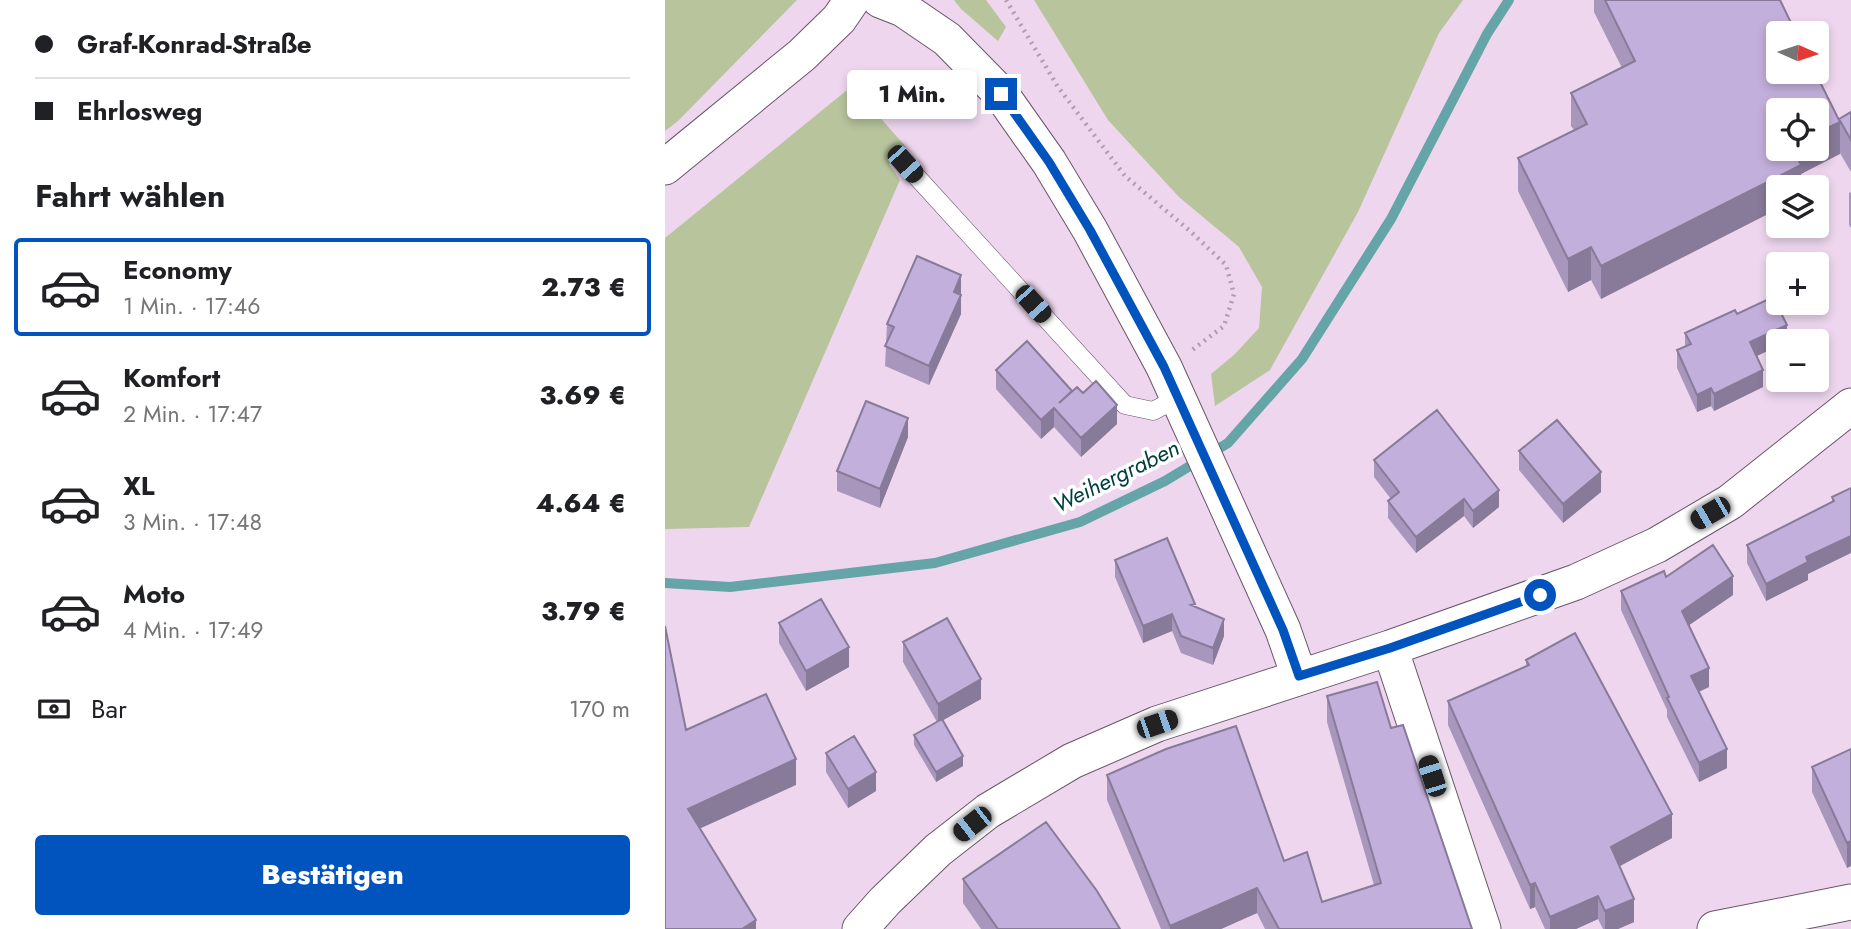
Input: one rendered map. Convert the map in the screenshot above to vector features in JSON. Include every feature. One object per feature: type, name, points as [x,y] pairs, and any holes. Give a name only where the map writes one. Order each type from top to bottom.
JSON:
[{"type":"street","points":[[665,167],[802,55],[839,19],[852,0]]},
{"type":"street","points":[[880,0],[903,9],[947,39],[1001,94],[1049,162],[1090,230],[1184,411],[1283,630],[1299,676]]},
{"type":"street","points":[[860,929],[938,850],[988,811],[1072,761],[1157,724],[1390,648],[1576,582],[1657,545],[1730,502],[1851,406]]},
{"type":"street","points":[[1390,648],[1483,929]]},
{"type":"street","points":[[1715,929],[1851,902]]},
{"type":"lane","points":[[905,164],[1125,405],[1153,411],[1184,411]]},
{"type":"path","points":[[1006,0],[1058,87],[1125,176],[1226,265],[1234,294],[1224,326]]},
{"type":"green space","points":[[665,0],[797,0],[665,131]]},
{"type":"green space","points":[[954,0],[986,0],[1006,27],[998,41],[961,9]]},
{"type":"green space","points":[[1034,0],[1463,0],[1439,33],[1358,212],[1270,370],[1215,406],[1211,374],[1235,354],[1259,328],[1262,287],[1239,247],[1179,197],[1108,120]]},
{"type":"green space","points":[[852,86],[906,147],[889,164],[900,180],[749,527],[665,529],[665,238]]},
{"type":"building","points":[[1605,0],[1780,0],[1790,21],[1766,21],[1766,84],[1821,84],[1828,98],[1766,98],[1766,161],[1799,161],[1801,165],[1781,175],[1766,175],[1766,183],[1601,266],[1591,247],[1568,259],[1518,158],[1587,124],[1571,93],[1635,61]]},
{"type":"building","points":[[1829,100],[1840,122],[1829,127]]},
{"type":"building","points":[[1851,112],[1851,140],[1839,119]]},
{"type":"building","points":[[917,256],[961,275],[954,292],[961,295],[929,366],[885,346],[894,327],[887,324]]},
{"type":"building","points":[[1766,300],[1766,315],[1782,315],[1787,325],[1778,329],[1766,329],[1766,335],[1750,342],[1763,370],[1714,394],[1711,388],[1697,395],[1677,350],[1691,344],[1685,333],[1735,310],[1737,314]]},
{"type":"building","points":[[1027,341],[1072,391],[1059,403],[1077,387],[1083,393],[1096,381],[1117,405],[1081,438],[1054,408],[1041,420],[996,370]]},
{"type":"building","points":[[866,401],[908,418],[880,489],[837,471]]},
{"type":"building","points":[[1437,410],[1499,490],[1473,511],[1464,499],[1416,537],[1388,501],[1399,492],[1374,460]]},
{"type":"building","points":[[1557,420],[1601,472],[1563,504],[1519,451]]},
{"type":"building","points":[[1851,488],[1851,536],[1806,557],[1808,562],[1766,584],[1747,545],[1834,501],[1832,497]]},
{"type":"building","points":[[1167,538],[1195,604],[1191,605],[1224,619],[1213,648],[1181,636],[1172,614],[1143,626],[1115,560]]},
{"type":"building","points":[[1713,545],[1733,576],[1682,611],[1709,668],[1691,676],[1727,749],[1699,763],[1667,698],[1669,697],[1621,591],[1664,571],[1666,577]]},
{"type":"building","points":[[821,599],[849,647],[806,671],[779,623]]},
{"type":"building","points":[[947,618],[981,679],[938,704],[903,642]]},
{"type":"building","points":[[665,626],[686,730],[766,694],[796,759],[688,809],[756,920],[742,929],[665,929]]},
{"type":"building","points":[[1575,633],[1672,814],[1611,847],[1634,899],[1605,911],[1598,896],[1550,917],[1535,883],[1530,885],[1448,701],[1529,665],[1526,660]]},
{"type":"building","points":[[1377,682],[1391,728],[1403,725],[1472,929],[1279,929],[1257,888],[1170,926],[1107,775],[1166,749],[1236,726],[1284,861],[1307,852],[1322,902],[1381,883],[1327,696]]},
{"type":"building","points":[[942,719],[963,756],[936,772],[914,735]]},
{"type":"building","points":[[854,736],[876,772],[848,789],[826,753]]},
{"type":"building","points":[[1851,749],[1851,841],[1847,843],[1812,767]]},
{"type":"building","points":[[1046,822],[1097,891],[1120,929],[998,929],[963,879]]},
{"type":"waterway","name":"Weihergraben","points":[[665,583],[730,587],[935,563],[1080,522],[1165,481],[1228,443],[1302,359],[1391,219],[1487,34],[1509,0]]},
{"type":"route","points":[[1001,94],[1049,162],[1090,230],[1164,367],[1283,630],[1299,676],[1390,648],[1540,595]]}]
